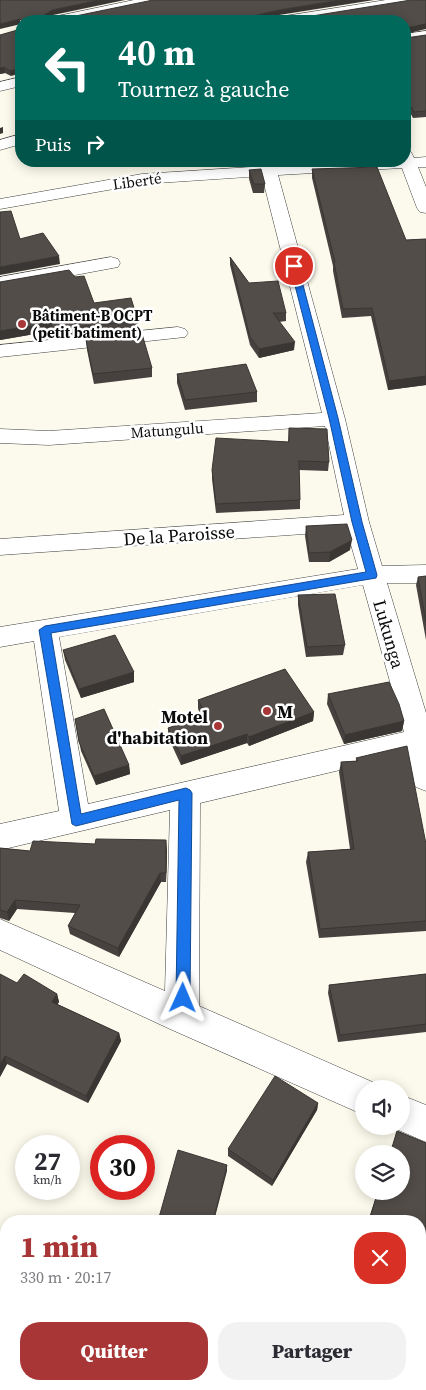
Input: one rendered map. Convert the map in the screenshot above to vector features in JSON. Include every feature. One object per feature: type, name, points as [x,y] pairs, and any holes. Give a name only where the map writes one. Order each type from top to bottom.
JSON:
[{"type":"street","points":[[80,15],[152,0]]},
{"type":"street","points":[[316,15],[410,0]]},
{"type":"street","points":[[112,8],[119,15]]},
{"type":"street","points":[[411,37],[426,35]]},
{"type":"street","points":[[0,87],[15,83]]},
{"type":"street","points":[[0,145],[15,141]]},
{"type":"street","name":"Liberté","points":[[411,160],[426,162]]},
{"type":"street","points":[[142,167],[142,179]]},
{"type":"street","name":"Liberté","points":[[0,204],[142,179],[280,167]]},
{"type":"street","name":"Lukunga","points":[[280,167],[357,522],[420,740],[426,779]]},
{"type":"street","points":[[410,167],[426,208]]},
{"type":"street","points":[[0,283],[111,263]]},
{"type":"street","points":[[0,351],[178,332]]},
{"type":"street","name":"Matungulu","points":[[0,436],[49,438],[334,418]]},
{"type":"street","name":"De la Paroisse","points":[[0,548],[357,522]]},
{"type":"street","points":[[0,637],[372,575],[426,574]]},
{"type":"street","points":[[45,630],[76,820]]},
{"type":"street","points":[[0,837],[420,740]]},
{"type":"street","points":[[182,1017],[186,793]]},
{"type":"street","points":[[0,934],[355,1093]]},
{"type":"street","points":[[410,1117],[426,1124]]},
{"type":"building","points":[[0,0],[99,0],[52,10],[44,15],[15,15],[15,20],[0,24]]},
{"type":"building","points":[[153,0],[340,0],[257,15],[81,15]]},
{"type":"building","points":[[411,0],[426,0],[426,24],[411,27],[411,15],[318,15]]},
{"type":"building","points":[[15,31],[15,69],[10,71],[4,67],[0,68],[0,35]]},
{"type":"building","points":[[426,35],[426,111],[414,112],[411,107],[411,37]]},
{"type":"building","points":[[377,167],[406,240],[426,239],[426,376],[389,381],[372,308],[343,309],[335,262],[312,169]]},
{"type":"building","points":[[261,169],[265,184],[254,184],[249,170]]},
{"type":"building","points":[[11,211],[20,239],[43,233],[59,256],[0,267],[0,212]]},
{"type":"building","points":[[230,257],[249,283],[278,281],[286,313],[273,313],[295,342],[259,349],[250,337]]},
{"type":"building","points":[[69,270],[75,277],[84,276],[94,303],[131,298],[138,321],[53,329],[51,323],[0,331],[0,282]]},
{"type":"building","points":[[142,334],[152,368],[93,374],[86,340]]},
{"type":"building","points":[[246,364],[257,392],[185,400],[177,374]]},
{"type":"building","points":[[289,428],[327,429],[329,462],[299,461],[300,500],[216,504],[212,470],[216,438],[289,442]]},
{"type":"building","points":[[347,524],[352,540],[330,552],[309,553],[306,526]]},
{"type":"building","points":[[426,576],[426,622],[418,577]]},
{"type":"building","points":[[335,594],[345,645],[307,647],[298,595]]},
{"type":"building","points":[[115,635],[134,672],[79,689],[63,650]]},
{"type":"building","points":[[285,669],[314,712],[249,737],[247,734],[181,756],[168,728],[206,715],[198,700]]},
{"type":"building","points":[[389,682],[404,721],[345,735],[328,694]]},
{"type":"building","points":[[104,709],[129,765],[94,776],[79,742],[75,719]]},
{"type":"building","points":[[407,746],[426,844],[426,921],[320,929],[308,852],[354,849],[341,762],[358,761],[356,758]]},
{"type":"building","points":[[96,839],[166,840],[166,873],[160,873],[118,948],[68,926],[80,905],[15,900],[7,912],[0,910],[0,848],[30,851],[33,841],[95,844]]},
{"type":"building","points":[[0,974],[17,983],[24,974],[57,994],[52,1002],[119,1033],[86,1096],[5,1056],[0,1064]]},
{"type":"building","points":[[426,974],[426,1024],[340,1035],[329,985]]},
{"type":"building","points":[[275,1076],[318,1103],[273,1180],[228,1149]]},
{"type":"building","points":[[396,1135],[407,1135],[426,1143],[426,1215],[371,1215],[375,1200],[410,1200],[410,1145],[393,1145]]},
{"type":"building","points":[[178,1150],[227,1165],[214,1215],[160,1215]]},
{"type":"place","name":"Bâtiment-B OCPT (petit batiment)","points":[[22,324]]},
{"type":"place","name":"M","points":[[267,711]]},
{"type":"place","name":"Motel d'habitation","points":[[218,726]]},
{"type":"route","points":[[183,998],[186,793],[76,820],[45,630],[372,575],[357,522],[334,418],[294,266]]}]
